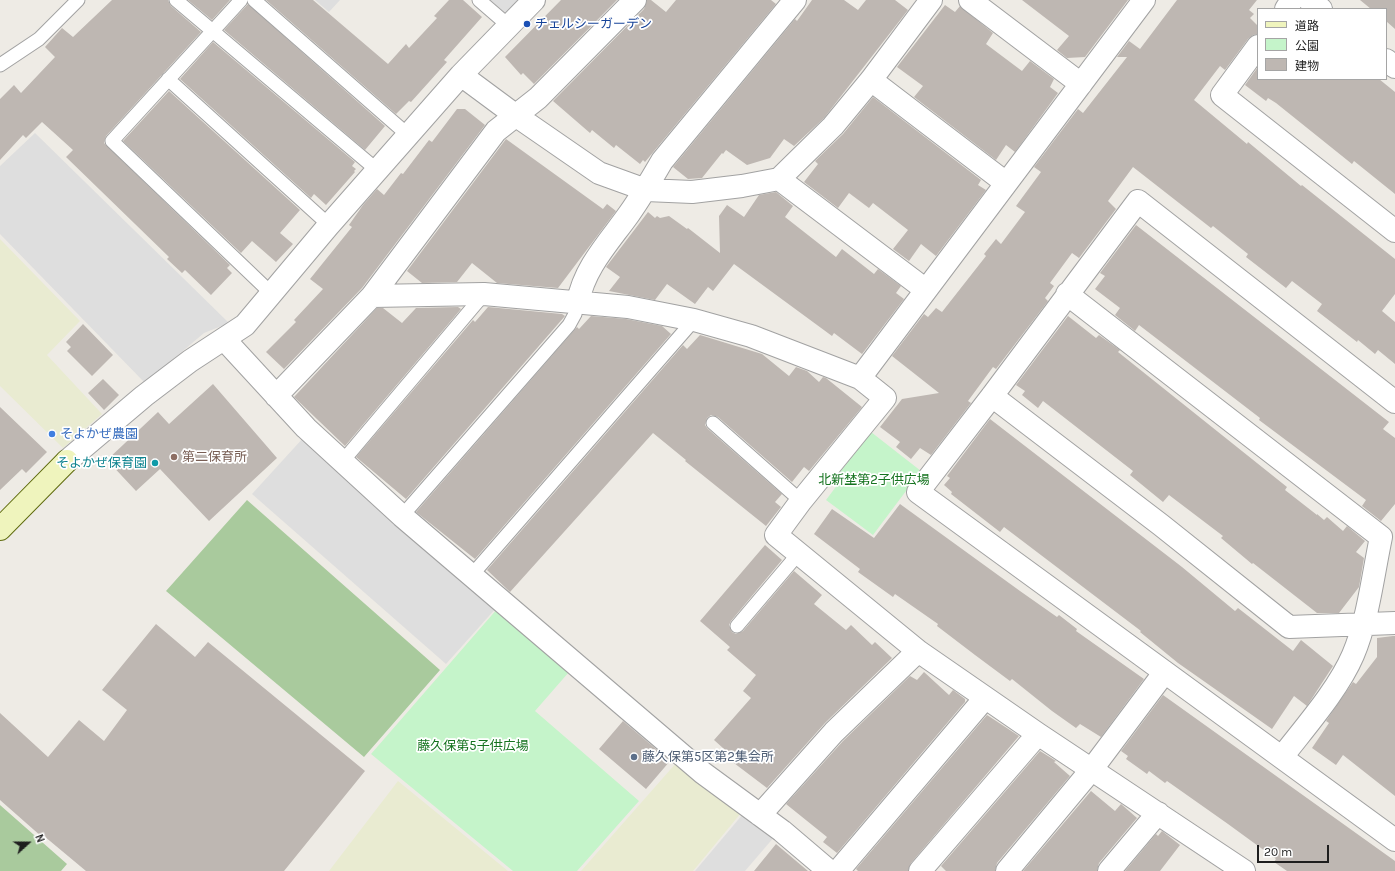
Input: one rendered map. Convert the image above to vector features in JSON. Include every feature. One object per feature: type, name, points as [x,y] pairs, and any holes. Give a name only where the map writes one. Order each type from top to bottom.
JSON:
[{"type":"street","points":[[0,529],[67,461],[144,396],[190,361],[245,325],[329,225],[461,75],[534,0]]},
{"type":"street","points":[[276,396],[372,296],[496,131],[538,98],[635,0]]},
{"type":"street","points":[[578,302],[581,286],[590,270],[646,190],[662,161],[795,0]]},
{"type":"street","points":[[461,75],[515,115],[599,173],[646,190],[692,192],[779,179],[833,126],[871,80],[931,0]]},
{"type":"street","points":[[970,0],[1081,84]]},
{"type":"street","points":[[860,378],[1144,0]]},
{"type":"street","points":[[1309,0],[1319,8]]},
{"type":"street","points":[[1257,47],[1222,95],[1395,231]]},
{"type":"street","points":[[1387,61],[1395,67]]},
{"type":"street","points":[[871,80],[1006,183]]},
{"type":"street","points":[[779,179],[926,290]]},
{"type":"street","points":[[1395,402],[1138,200],[992,396],[918,492],[1164,673],[1395,840]]},
{"type":"street","points":[[372,296],[484,294],[628,307],[694,320],[751,336],[860,378],[885,398],[801,501],[776,535],[918,651],[1038,734],[1244,871]]},
{"type":"street","points":[[1067,294],[1381,537],[1362,623],[1353,655],[1340,679],[1282,758]]},
{"type":"street","points":[[224,338],[306,428],[402,516],[703,773],[760,815],[829,871]]},
{"type":"street","points":[[992,396],[1161,525],[1289,627],[1362,623],[1395,623]]},
{"type":"street","points":[[760,815],[834,732],[918,651]]},
{"type":"street","points":[[1007,871],[1092,769],[1164,673]]},
{"type":"street","points":[[838,871],[985,698]]},
{"type":"street","points":[[920,871],[1038,734]]},
{"type":"street","points":[[1109,871],[1158,813]]},
{"type":"lane","points":[[0,65],[39,39],[78,0]]},
{"type":"lane","points":[[176,0],[377,170]]},
{"type":"lane","points":[[241,0],[112,141],[272,294]]},
{"type":"lane","points":[[254,0],[408,135]]},
{"type":"lane","points":[[479,0],[509,26]]},
{"type":"lane","points":[[168,79],[329,225]]},
{"type":"lane","points":[[342,462],[484,294]]},
{"type":"lane","points":[[402,516],[569,325],[575,314],[578,302]]},
{"type":"lane","points":[[471,576],[694,320]]},
{"type":"lane","points":[[713,423],[801,501]]},
{"type":"lane","points":[[737,626],[799,553]]},
{"type":"green space","points":[[0,239],[80,321],[47,355],[102,414],[63,448],[0,386]]},
{"type":"green space","name":"北新埜第2子供広場","points":[[871,432],[921,471],[873,535],[826,500],[838,484],[834,480]]},
{"type":"green space","points":[[247,500],[440,670],[364,757],[166,591]]},
{"type":"green space","name":"藤久保第5子供広場","points":[[498,608],[569,672],[535,711],[639,801],[577,871],[513,871],[371,754]]},
{"type":"green space","points":[[677,762],[741,813],[693,871],[581,871]]},
{"type":"green space","points":[[398,781],[508,871],[329,871]]},
{"type":"green space","points":[[0,805],[67,864],[61,871],[0,871]]},
{"type":"shaded area","points":[[315,0],[340,0],[329,12]]},
{"type":"shaded area","points":[[490,0],[519,0],[506,14]]},
{"type":"shaded area","points":[[35,133],[229,323],[204,333],[145,383],[0,234],[0,166]]},
{"type":"shaded area","points":[[304,437],[497,607],[446,664],[252,494]]},
{"type":"shaded area","points":[[743,814],[775,836],[745,871],[695,871]]},
{"type":"building","points":[[112,0],[168,0],[171,6],[201,32],[106,136],[104,143],[230,265],[227,268],[232,273],[211,295],[185,270],[182,273],[167,259],[169,257],[66,157],[73,150],[42,122],[26,138],[23,135],[0,160],[0,99],[14,85],[21,93],[55,57],[45,47],[62,28],[73,37]]},
{"type":"building","points":[[188,0],[230,0],[212,20]]},
{"type":"building","points":[[266,0],[313,0],[388,64],[406,44],[409,48],[437,18],[434,16],[449,0],[463,0],[482,17],[444,60],[447,62],[411,102],[409,101],[396,114]]},
{"type":"building","points":[[561,0],[617,0],[534,84],[523,73],[521,75],[505,57]]},
{"type":"building","points":[[647,0],[651,0],[666,12],[676,0],[771,0],[776,4],[645,162],[643,160],[640,164],[616,145],[614,148],[592,130],[590,133],[553,101],[644,9]]},
{"type":"building","points":[[812,0],[844,0],[858,10],[866,0],[895,0],[908,10],[824,118],[794,146],[784,139],[770,158],[747,165],[726,150],[702,178],[688,179],[673,167],[795,19],[797,21]]},
{"type":"building","points":[[1022,0],[1128,0],[1085,57],[1067,58],[1057,50],[1069,36]]},
{"type":"building","points":[[1177,0],[1257,0],[1249,10],[1254,14],[1250,18],[1257,25],[1257,34],[1248,39],[1225,70],[1220,66],[1194,100],[1247,144],[1248,142],[1301,186],[1302,185],[1395,259],[1395,294],[1382,311],[1395,322],[1395,364],[1378,350],[1375,354],[1358,340],[1357,342],[1317,311],[1322,304],[1292,281],[1286,288],[1246,257],[1248,254],[1213,226],[1211,228],[1133,167],[1108,201],[1116,209],[1079,258],[1072,253],[1050,283],[1054,286],[1045,298],[1048,301],[996,369],[993,367],[968,401],[971,403],[931,455],[920,448],[911,459],[896,447],[900,442],[880,427],[902,399],[939,393],[892,356],[924,314],[928,317],[936,308],[942,312],[986,256],[984,254],[996,239],[1001,244],[1025,212],[1016,206],[1041,172],[1034,167],[1078,109],[1083,113],[1127,57],[1117,57],[1129,41],[1140,49]]},
{"type":"building","points":[[1360,0],[1395,0],[1395,29],[1387,22],[1387,8],[1370,8]]},
{"type":"building","points":[[248,4],[385,126],[365,150],[224,30]]},
{"type":"building","points":[[945,5],[955,12],[960,6],[993,33],[986,44],[1022,71],[1030,61],[1054,79],[1050,87],[1058,93],[1015,152],[1006,145],[996,160],[914,97],[923,86],[897,67]]},
{"type":"building","points":[[213,42],[355,162],[352,166],[356,169],[354,171],[355,172],[326,205],[314,194],[311,198],[180,79]]},
{"type":"building","points":[[1257,68],[1257,80],[1380,80],[1395,92],[1395,194],[1354,161],[1352,164],[1276,103],[1268,98],[1266,101],[1245,85]]},
{"type":"building","points":[[169,91],[300,210],[280,233],[293,244],[276,262],[252,241],[241,253],[123,141]]},
{"type":"building","points":[[873,97],[981,180],[978,185],[986,190],[936,256],[921,244],[909,261],[893,249],[908,230],[873,203],[869,208],[849,193],[838,208],[804,182],[818,164],[815,161],[843,134]]},
{"type":"building","points":[[457,109],[465,109],[485,125],[362,288],[284,369],[266,352],[296,322],[294,320],[323,289],[310,279],[352,227],[349,225],[363,205],[377,189],[384,195],[401,173],[403,174],[429,140],[432,142]]},
{"type":"building","points":[[506,139],[603,209],[607,204],[616,211],[558,288],[497,283],[472,263],[457,282],[422,283],[407,271]]},
{"type":"building","points":[[776,192],[793,206],[785,217],[836,257],[842,249],[874,274],[878,269],[901,286],[896,293],[904,299],[862,354],[834,333],[832,336],[734,264],[713,291],[708,287],[695,304],[667,284],[655,300],[609,291],[620,277],[606,267],[648,212],[655,218],[657,216],[660,218],[669,216],[687,229],[688,228],[720,253],[719,216],[727,205],[744,217],[759,195]]},
{"type":"building","points":[[1136,225],[1389,422],[1383,429],[1395,438],[1395,504],[1381,521],[1362,506],[1366,500],[1259,420],[1260,418],[1139,325],[1135,331],[1115,315],[1120,308],[1095,289],[1105,276],[1100,273]]},
{"type":"building","points":[[458,307],[461,309],[345,446],[294,397],[377,308],[383,308],[402,323],[416,308]]},
{"type":"building","points":[[488,307],[562,314],[565,316],[406,499],[356,457],[473,320],[475,322]]},
{"type":"building","points":[[591,316],[626,319],[662,326],[671,334],[475,559],[416,512],[577,327],[579,329]]},
{"type":"building","points":[[1068,316],[1096,338],[1099,335],[1120,350],[1118,352],[1287,487],[1285,490],[1317,515],[1324,520],[1327,517],[1343,531],[1347,526],[1365,541],[1356,552],[1364,558],[1359,587],[1339,613],[1317,613],[1253,563],[1252,564],[1221,538],[1223,536],[1169,495],[1163,502],[1130,475],[1133,471],[1043,401],[1038,408],[1022,395],[1025,391],[1016,385]]},
{"type":"building","points":[[83,324],[113,355],[92,376],[67,351],[71,347],[66,342]]},
{"type":"building","points":[[700,335],[762,354],[789,376],[796,367],[807,371],[819,382],[823,377],[826,378],[862,407],[809,471],[804,467],[792,482],[718,417],[711,415],[707,418],[705,425],[708,429],[782,494],[775,502],[781,507],[766,526],[685,461],[686,460],[653,433],[510,592],[487,570],[683,345],[687,349]]},
{"type":"building","points":[[103,379],[119,395],[104,410],[88,393]]},
{"type":"building","points":[[213,384],[277,458],[209,521],[160,469],[136,491],[107,460],[158,412],[169,424]]},
{"type":"building","points":[[0,407],[47,452],[26,473],[22,469],[0,490]]},
{"type":"building","points":[[990,419],[1182,567],[1235,611],[1238,608],[1293,651],[1301,640],[1333,666],[1307,706],[1294,696],[1272,729],[1178,663],[1140,632],[1141,631],[1004,527],[1000,532],[951,494],[952,492],[944,485],[950,478],[947,476]]},
{"type":"building","points":[[900,504],[1057,617],[1059,615],[1077,629],[1076,631],[1144,679],[1101,737],[1080,724],[1076,728],[1012,679],[1010,681],[975,655],[937,626],[938,624],[895,594],[893,597],[858,572],[860,569],[814,534],[832,509],[874,538]]},
{"type":"building","points":[[765,545],[782,560],[731,621],[729,625],[732,632],[736,634],[743,631],[794,571],[822,595],[814,604],[846,630],[851,625],[872,645],[875,642],[892,658],[825,723],[767,788],[730,760],[733,757],[714,740],[751,698],[743,691],[756,675],[727,650],[730,647],[700,621]]},
{"type":"building","points":[[156,624],[195,657],[208,642],[365,771],[284,871],[86,871],[44,836],[42,837],[0,800],[0,713],[48,757],[79,720],[104,741],[127,710],[102,690]]},
{"type":"building","points":[[1395,636],[1395,796],[1343,755],[1336,765],[1312,748],[1329,723],[1326,721],[1353,682],[1356,684],[1377,657],[1377,638]]},
{"type":"building","points":[[924,672],[949,695],[953,690],[965,699],[965,702],[837,853],[823,842],[827,837],[786,804],[843,741],[910,676],[917,680]]},
{"type":"building","points":[[1163,695],[1395,861],[1395,871],[1287,871],[1274,862],[1276,859],[1167,781],[1165,783],[1149,771],[1147,774],[1126,759],[1128,756],[1121,751]]},
{"type":"building","points":[[987,715],[1019,736],[911,863],[908,871],[858,871],[856,869]]},
{"type":"building","name":"藤久保第5区第2集会所","points":[[623,721],[670,761],[646,789],[599,749]]},
{"type":"building","points":[[1040,751],[1056,761],[1054,762],[1070,776],[997,863],[995,871],[946,871],[941,866]]},
{"type":"building","points":[[1091,791],[1115,811],[1121,804],[1137,818],[1099,863],[1097,871],[1023,871]]},
{"type":"building","points":[[1162,831],[1180,845],[1160,871],[1125,871],[1156,834],[1158,836]]},
{"type":"building","points":[[776,844],[808,871],[754,871]]},
{"type":"place","name":"チェルシーガーデン","points":[[527,24]]},
{"type":"place","name":"そよかぜ農園","points":[[52,434]]},
{"type":"place","name":"第二保育所","points":[[174,457]]},
{"type":"place","name":"そよかぜ保育園","points":[[155,463]]},
{"type":"place","name":"藤久保第5区第2集会所","points":[[634,757]]}]
